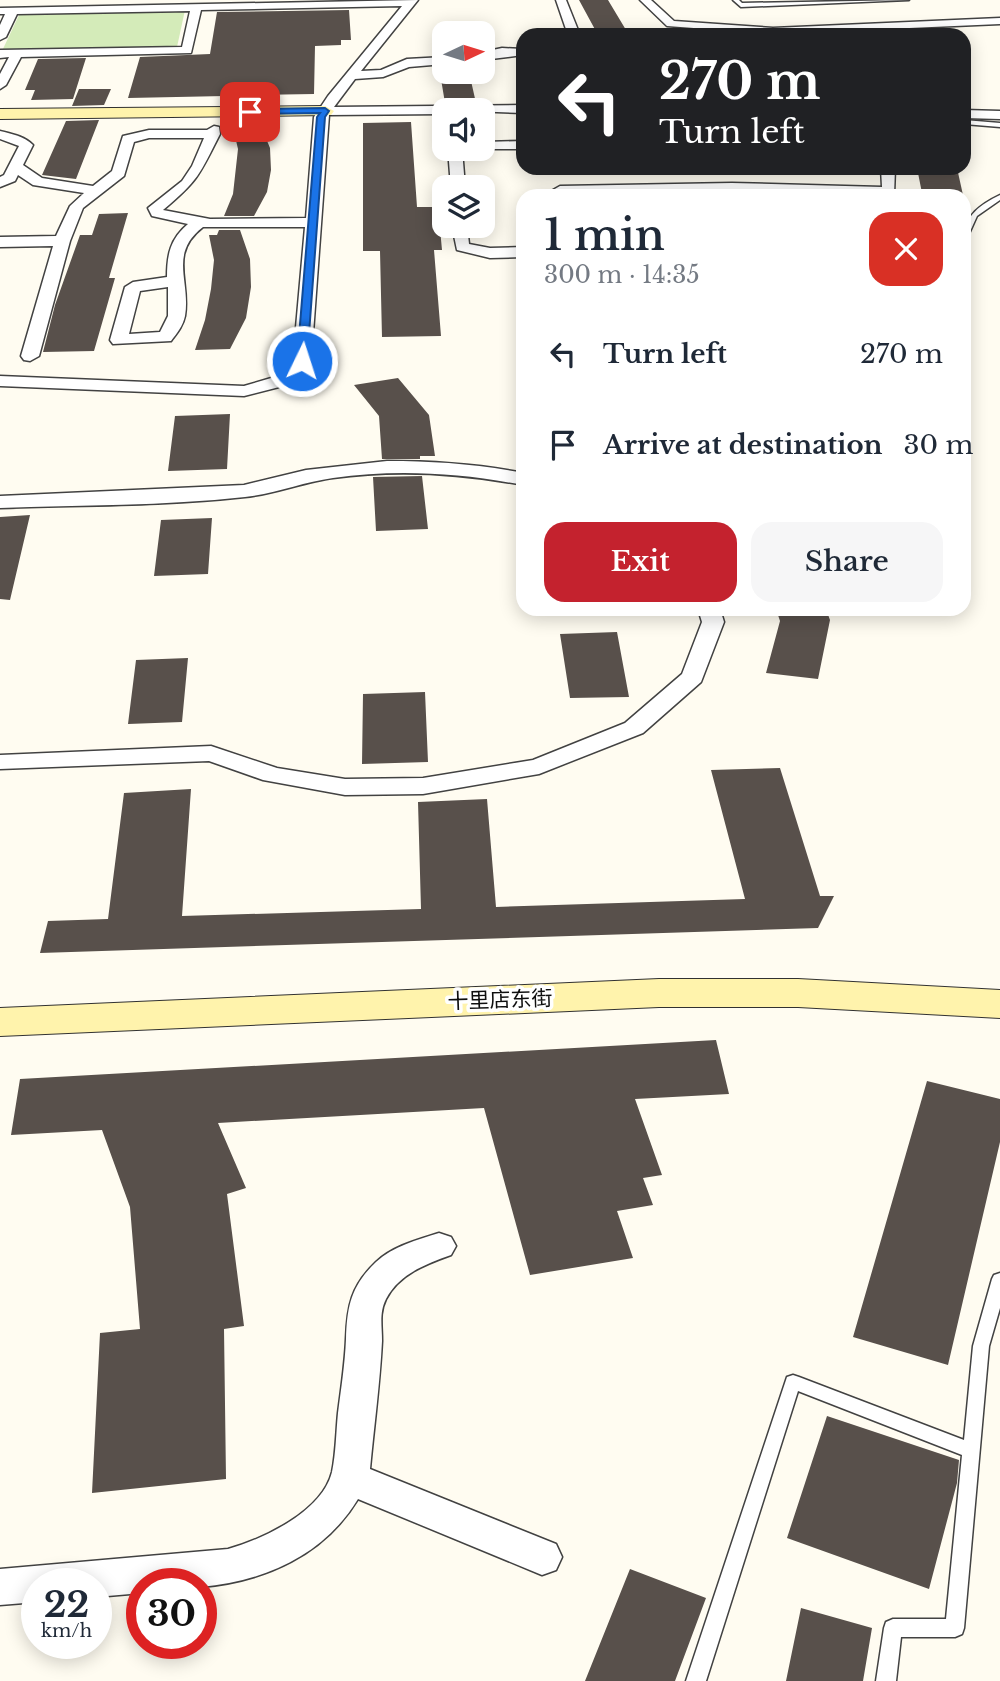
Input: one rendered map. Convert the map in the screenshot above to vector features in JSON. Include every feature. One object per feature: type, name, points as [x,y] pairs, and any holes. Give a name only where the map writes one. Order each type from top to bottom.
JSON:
[{"type":"street","points":[[561,0],[571,28]]},
{"type":"street","points":[[645,0],[671,24],[731,28]]},
{"type":"street","points":[[0,11],[412,1]]},
{"type":"street","points":[[0,381],[244,391],[286,380],[296,374],[302,361],[321,117],[412,1]]},
{"type":"street","points":[[0,54],[187,50],[196,7]]},
{"type":"street","points":[[0,37],[13,10]]},
{"type":"street","points":[[814,28],[1000,21]]},
{"type":"street","points":[[495,53],[516,52]]},
{"type":"street","points":[[0,85],[17,54]]},
{"type":"street","points":[[351,76],[383,73],[407,63],[432,62]]},
{"type":"street","points":[[0,114],[516,109]]},
{"type":"street","points":[[971,114],[1000,115]]},
{"type":"street","points":[[30,356],[62,241],[77,206],[120,173],[128,139],[149,134],[214,132],[195,177],[180,193],[155,208],[158,213],[200,222],[312,222]]},
{"type":"street","points":[[0,135],[26,145],[10,178],[0,183]]},
{"type":"street","points":[[495,146],[516,145]]},
{"type":"street","points":[[16,167],[38,181],[96,191]]},
{"type":"street","points":[[672,175],[677,188]]},
{"type":"street","points":[[559,188],[702,189]]},
{"type":"street","points":[[193,203],[196,215],[221,223]]},
{"type":"street","points":[[175,281],[173,266],[181,239],[200,222]]},
{"type":"street","points":[[461,238],[462,247],[490,253],[516,253]]},
{"type":"street","points":[[0,242],[62,241]]},
{"type":"street","points":[[0,502],[185,497],[249,491],[307,476],[400,467],[493,472],[516,477]]},
{"type":"street","points":[[0,762],[211,753],[272,775],[345,787],[423,786],[539,767],[634,728],[693,677],[713,622],[711,616]]},
{"type":"street","name":"十里店东街","points":[[0,1021],[659,993],[798,993],[1000,1004]]},
{"type":"street","points":[[112,1577],[228,1567],[267,1556],[302,1536],[331,1509],[350,1478],[364,1339],[363,1314],[372,1291],[389,1270],[412,1255],[439,1246]]},
{"type":"street","points":[[350,1478],[542,1557]]},
{"type":"street","points":[[0,1587],[21,1585]]},
{"type":"lane","points":[[736,0],[741,5],[906,0]]},
{"type":"lane","points":[[971,123],[1000,125]]},
{"type":"lane","points":[[971,221],[974,215],[1000,197]]},
{"type":"lane","points":[[886,1681],[893,1628],[955,1628],[981,1346],[1000,1279]]},
{"type":"lane","points":[[696,1681],[793,1382],[971,1451]]},
{"type":"green space","points":[[185,10],[177,47],[2,51],[20,13]]},
{"type":"building","points":[[579,0],[608,0],[625,28],[594,28]]},
{"type":"building","points":[[349,10],[351,40],[341,40],[341,45],[315,46],[314,94],[249,95],[252,104],[227,104],[225,96],[128,98],[140,57],[210,54],[217,12]]},
{"type":"building","points":[[86,58],[73,99],[31,100],[35,90],[25,90],[38,59]]},
{"type":"building","points":[[442,84],[472,84],[475,98],[444,98]]},
{"type":"building","points":[[79,89],[111,89],[104,105],[72,106]]},
{"type":"building","points":[[231,119],[258,119],[270,148],[271,170],[267,192],[254,216],[224,216],[233,194],[238,149]]},
{"type":"building","points":[[99,120],[76,179],[42,175],[66,121]]},
{"type":"building","points":[[411,122],[417,207],[432,207],[432,238],[441,238],[442,250],[434,250],[441,336],[382,337],[380,251],[363,251],[363,123]]},
{"type":"building","points":[[918,175],[959,175],[962,189],[921,189]]},
{"type":"building","points":[[128,213],[109,278],[115,278],[94,351],[43,352],[55,305],[80,235],[92,235],[99,214]]},
{"type":"building","points":[[219,230],[240,230],[250,259],[251,287],[246,318],[230,349],[195,350],[211,289],[214,260],[209,235],[217,235]]},
{"type":"building","points":[[398,378],[429,415],[435,456],[420,456],[420,459],[382,459],[379,416],[354,385]]},
{"type":"building","points":[[230,414],[227,469],[168,471],[175,416]]},
{"type":"building","points":[[422,476],[428,529],[376,531],[373,477]]},
{"type":"building","points":[[30,515],[10,600],[0,599],[0,517]]},
{"type":"building","points":[[212,518],[208,574],[154,576],[161,520]]},
{"type":"building","points":[[778,616],[829,616],[818,679],[766,673],[780,621]]},
{"type":"building","points":[[617,632],[629,697],[570,698],[560,634]]},
{"type":"building","points":[[188,658],[182,722],[128,724],[136,660]]},
{"type":"building","points":[[425,692],[428,762],[362,764],[363,694]]},
{"type":"building","points":[[780,768],[820,896],[834,896],[818,928],[40,953],[48,921],[108,919],[124,793],[191,789],[182,916],[421,909],[418,802],[487,799],[496,907],[745,899],[711,770]]},
{"type":"building","points":[[716,1040],[729,1094],[635,1099],[662,1175],[643,1178],[653,1205],[617,1211],[633,1258],[530,1275],[484,1108],[218,1123],[246,1188],[227,1194],[244,1326],[224,1329],[226,1479],[92,1493],[100,1333],[140,1329],[130,1207],[102,1130],[11,1135],[20,1079]]},
{"type":"building","points":[[927,1081],[1000,1099],[1000,1142],[948,1365],[853,1337]]},
{"type":"building","points":[[827,1416],[959,1460],[957,1483],[929,1589],[787,1538]]},
{"type":"building","points":[[630,1569],[706,1598],[675,1681],[585,1681]]},
{"type":"building","points":[[801,1608],[872,1628],[863,1681],[786,1681]]},
{"type":"route","points":[[250,112],[325,111],[321,117],[302,361]]}]
